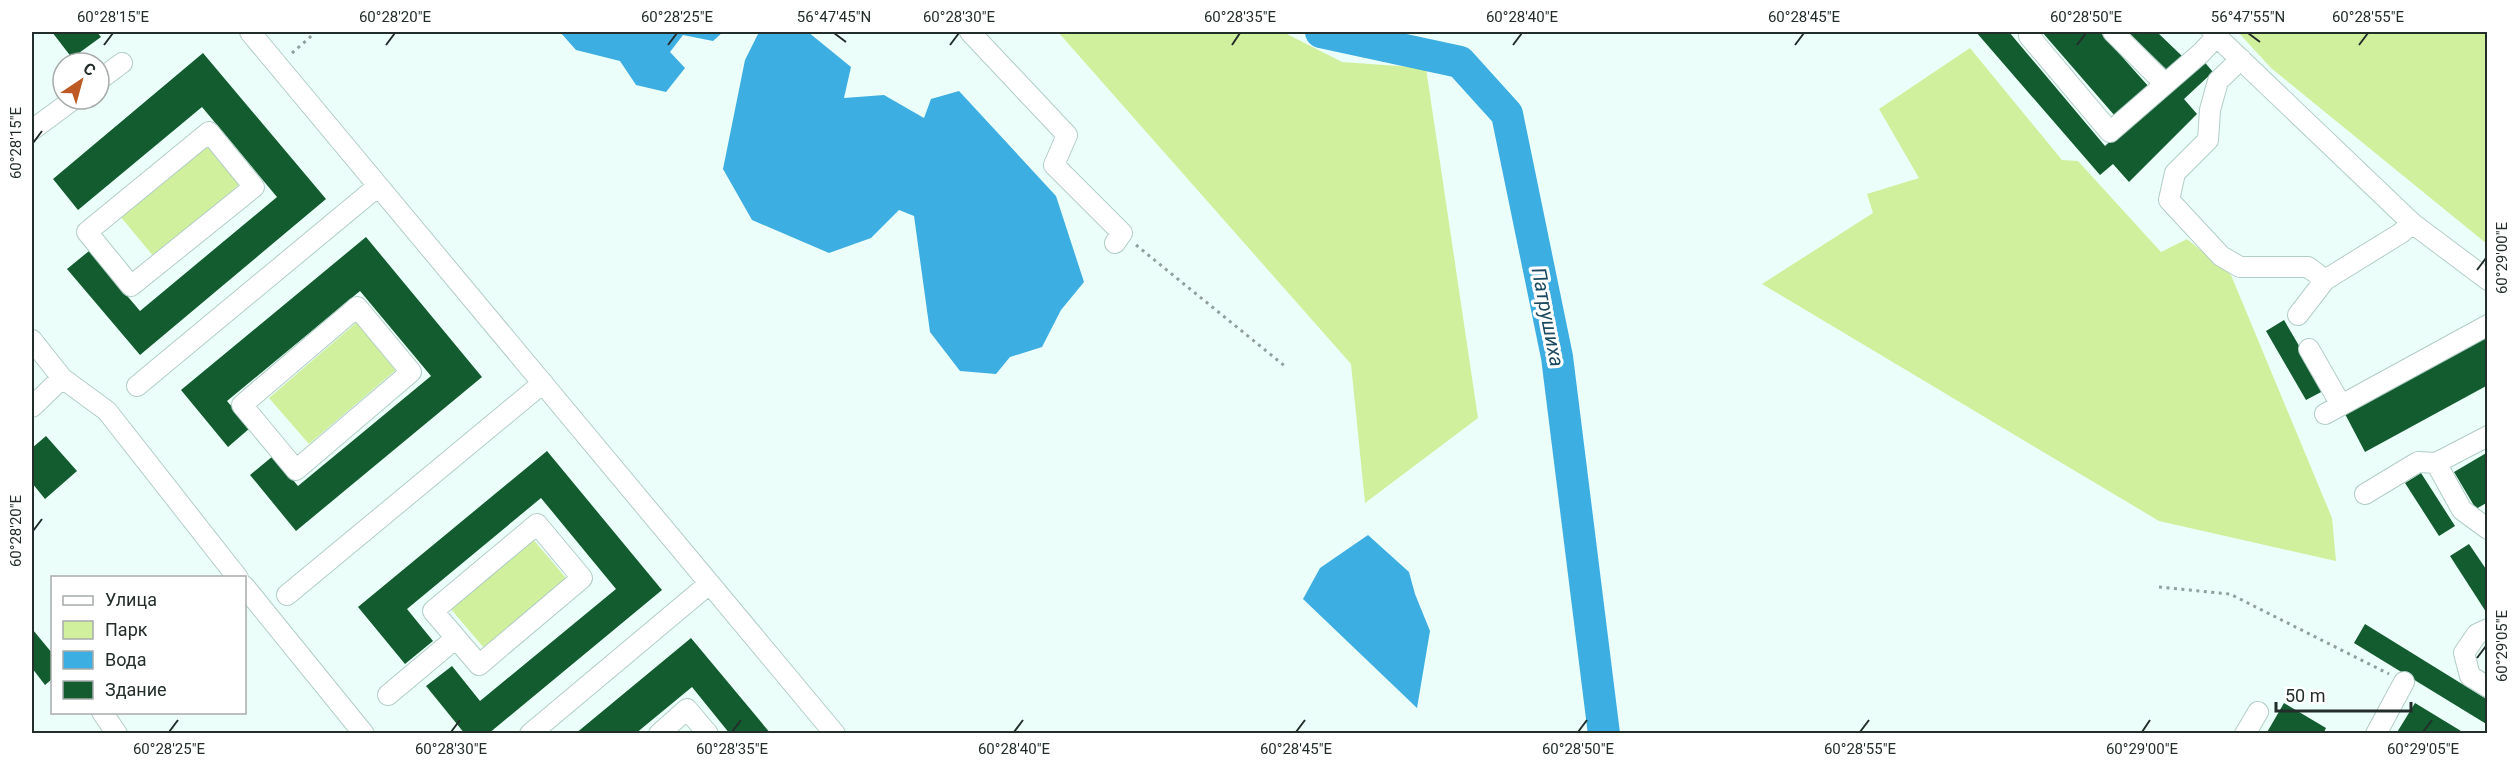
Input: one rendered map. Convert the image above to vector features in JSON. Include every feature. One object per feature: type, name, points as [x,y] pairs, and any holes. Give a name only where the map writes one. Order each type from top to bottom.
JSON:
[{"type":"street","points":[[249,32],[835,734]]},
{"type":"street","points":[[970,32],[1067,135],[1054,165],[1118,238]]},
{"type":"street","points":[[2032,32],[2029,36],[2110,132],[2165,84],[2214,34],[2412,223],[2487,280]]},
{"type":"street","points":[[2113,32],[2165,84]]},
{"type":"street","points":[[2241,59],[2218,81],[2210,110],[2208,140],[2175,173],[2169,200],[2221,255],[2240,267],[2308,267],[2325,280]]},
{"type":"street","points":[[111,71],[122,63]]},
{"type":"street","points":[[32,130],[58,111]]},
{"type":"street","points":[[209,132],[254,187],[131,286],[87,232],[209,132]]},
{"type":"street","points":[[137,386],[377,187]]},
{"type":"street","points":[[2298,315],[2325,280],[2401,233],[2412,223]]},
{"type":"street","points":[[357,307],[411,372],[296,470],[242,405],[357,307]]},
{"type":"street","points":[[2309,349],[2333,409],[2487,325]]},
{"type":"street","points":[[32,340],[62,378],[107,411],[236,576]]},
{"type":"street","points":[[32,407],[62,378]]},
{"type":"street","points":[[287,595],[543,383]]},
{"type":"street","points":[[2365,494],[2418,462],[2436,464],[2487,436]]},
{"type":"street","points":[[2436,464],[2462,510],[2487,530]]},
{"type":"street","points":[[537,524],[582,578],[479,665],[456,638],[433,611],[537,524]]},
{"type":"street","points":[[530,734],[709,584]]},
{"type":"street","points":[[246,588],[364,734]]},
{"type":"street","points":[[2487,628],[2477,634],[2464,653],[2470,676],[2487,687]]},
{"type":"street","points":[[388,695],[456,638]]},
{"type":"street","points":[[2376,734],[2404,682]]},
{"type":"street","points":[[659,734],[687,710],[708,734]]},
{"type":"street","points":[[2245,734],[2258,712]]},
{"type":"street","points":[[103,714],[117,734]]},
{"type":"path","points":[[286,76],[285,59],[316,32]]},
{"type":"path","points":[[1118,238],[1286,367]]},
{"type":"path","points":[[2159,587],[2230,594],[2404,682]]},
{"type":"green space","points":[[1058,32],[1283,32],[1342,62],[1426,68],[1478,418],[1365,503],[1351,364]]},
{"type":"green space","points":[[2238,32],[2487,32],[2487,244],[2271,68]]},
{"type":"green space","points":[[1970,48],[2062,160],[2078,161],[2161,252],[2187,239],[2231,275],[2332,518],[2336,561],[2159,521],[1762,284],[1873,213],[1867,194],[1919,178],[1879,109]]},
{"type":"green space","points":[[206,142],[241,183],[154,257],[120,216]]},
{"type":"green space","points":[[357,322],[397,369],[309,444],[269,398]]},
{"type":"green space","points":[[532,538],[566,578],[484,648],[450,608]]},
{"type":"water","points":[[560,32],[723,32],[713,41],[683,35],[670,52],[685,68],[666,92],[636,85],[620,61],[576,50]]},
{"type":"water","points":[[759,32],[808,32],[851,67],[844,98],[884,95],[924,118],[931,99],[959,91],[1056,196],[1084,282],[1061,310],[1042,347],[1010,357],[996,374],[960,371],[930,332],[914,216],[899,210],[871,238],[829,253],[752,220],[723,169],[745,60]]},
{"type":"water","points":[[1368,535],[1409,572],[1430,631],[1417,708],[1303,599],[1320,568]]},
{"type":"building","points":[[52,32],[97,32],[101,37],[82,51],[67,51]]},
{"type":"building","points":[[1976,32],[2009,32],[2105,146],[2201,58],[2213,72],[2184,99],[2197,114],[2129,182],[2113,164],[2100,175]]},
{"type":"building","points":[[2042,32],[2100,32],[2149,87],[2115,116]]},
{"type":"building","points":[[2128,32],[2157,32],[2182,56],[2167,70]]},
{"type":"building","points":[[203,53],[326,199],[140,355],[67,269],[89,251],[140,311],[277,197],[202,107],[78,210],[53,179]]},
{"type":"building","points":[[366,237],[482,377],[296,531],[250,475],[273,456],[298,486],[431,376],[360,291],[227,401],[250,428],[228,447],[181,390]]},
{"type":"building","points":[[2284,320],[2325,390],[2306,400],[2266,331]]},
{"type":"building","points":[[2488,333],[2488,385],[2365,452],[2344,412]]},
{"type":"building","points":[[46,436],[77,471],[45,499],[32,483],[32,448]]},
{"type":"building","points":[[547,451],[662,590],[488,734],[465,734],[426,686],[452,666],[480,701],[616,589],[541,498],[407,609],[433,641],[405,664],[358,607]]},
{"type":"building","points":[[2488,452],[2488,502],[2476,509],[2454,472]]},
{"type":"building","points":[[2421,473],[2455,526],[2439,536],[2405,483]]},
{"type":"building","points":[[2469,544],[2488,572],[2488,615],[2450,556]]},
{"type":"building","points":[[2365,624],[2488,700],[2488,725],[2354,643]]},
{"type":"building","points":[[33,630],[51,652],[51,680],[45,685],[32,668]]},
{"type":"building","points":[[691,638],[771,734],[730,734],[692,687],[635,734],[575,734]]},
{"type":"building","points":[[2284,703],[2326,728],[2323,734],[2266,734]]},
{"type":"building","points":[[2415,703],[2466,734],[2396,734]]},
{"type":"waterway","name":"Патрушиха","points":[[1321,32],[1460,62],[1507,114],[1557,357],[1604,734]]}]
